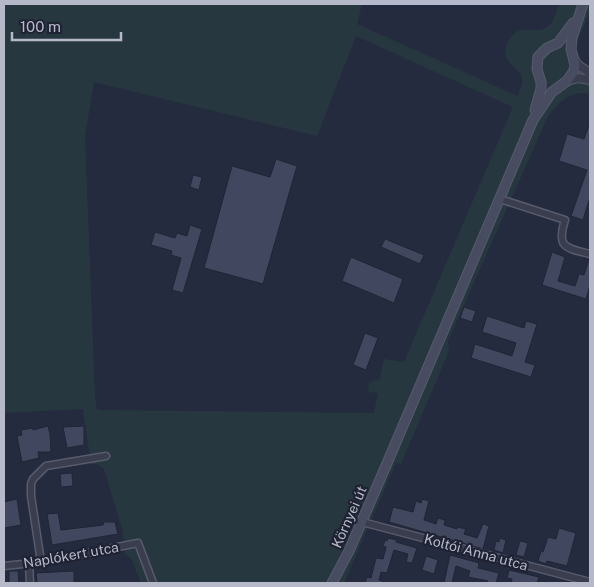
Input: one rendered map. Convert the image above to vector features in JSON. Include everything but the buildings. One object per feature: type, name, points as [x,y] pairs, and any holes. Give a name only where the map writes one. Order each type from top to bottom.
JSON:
[{"type":"main road","points":[[533,120],[541,89],[540,76],[537,69],[538,57],[563,37],[583,4]]},
{"type":"main road","points":[[533,120],[548,96],[574,71],[571,44],[578,15]]},
{"type":"main road","points":[[552,46],[568,50],[574,59]]},
{"type":"main road","points":[[540,76],[549,83],[564,82]]},
{"type":"main road","name":"Környei út","points":[[332,583],[362,522],[533,120]]},
{"type":"street","points":[[574,59],[578,65],[590,73]]},
{"type":"street","points":[[564,82],[578,78],[590,80]]},
{"type":"street","points":[[500,199],[565,220],[561,237],[563,243],[568,248],[590,254]]},
{"type":"street","points":[[41,562],[31,496],[33,479],[46,466],[106,456]]},
{"type":"street","name":"Koltói Anna utca","points":[[362,522],[590,582]]},
{"type":"street","name":"Naplókert utca","points":[[4,566],[41,562],[138,543],[153,583]]},
{"type":"street","points":[[29,564],[30,583]]},
{"type":"shaded area","points":[[4,4],[362,4],[357,24],[518,96],[522,79],[509,62],[505,51],[512,36],[518,31],[541,30],[547,27],[552,22],[559,4],[590,4],[589,13],[577,44],[577,52],[590,68],[590,94],[576,93],[571,95],[561,102],[548,116],[448,341],[449,351],[401,464],[396,463],[344,583],[141,583],[132,560],[124,553],[123,532],[104,469],[97,464],[91,464],[83,409],[4,413]],"holes":[[[356,36],[513,107],[404,362],[384,359],[380,379],[369,383],[368,392],[378,393],[374,413],[97,410],[85,136],[94,82],[317,136]]]}]
